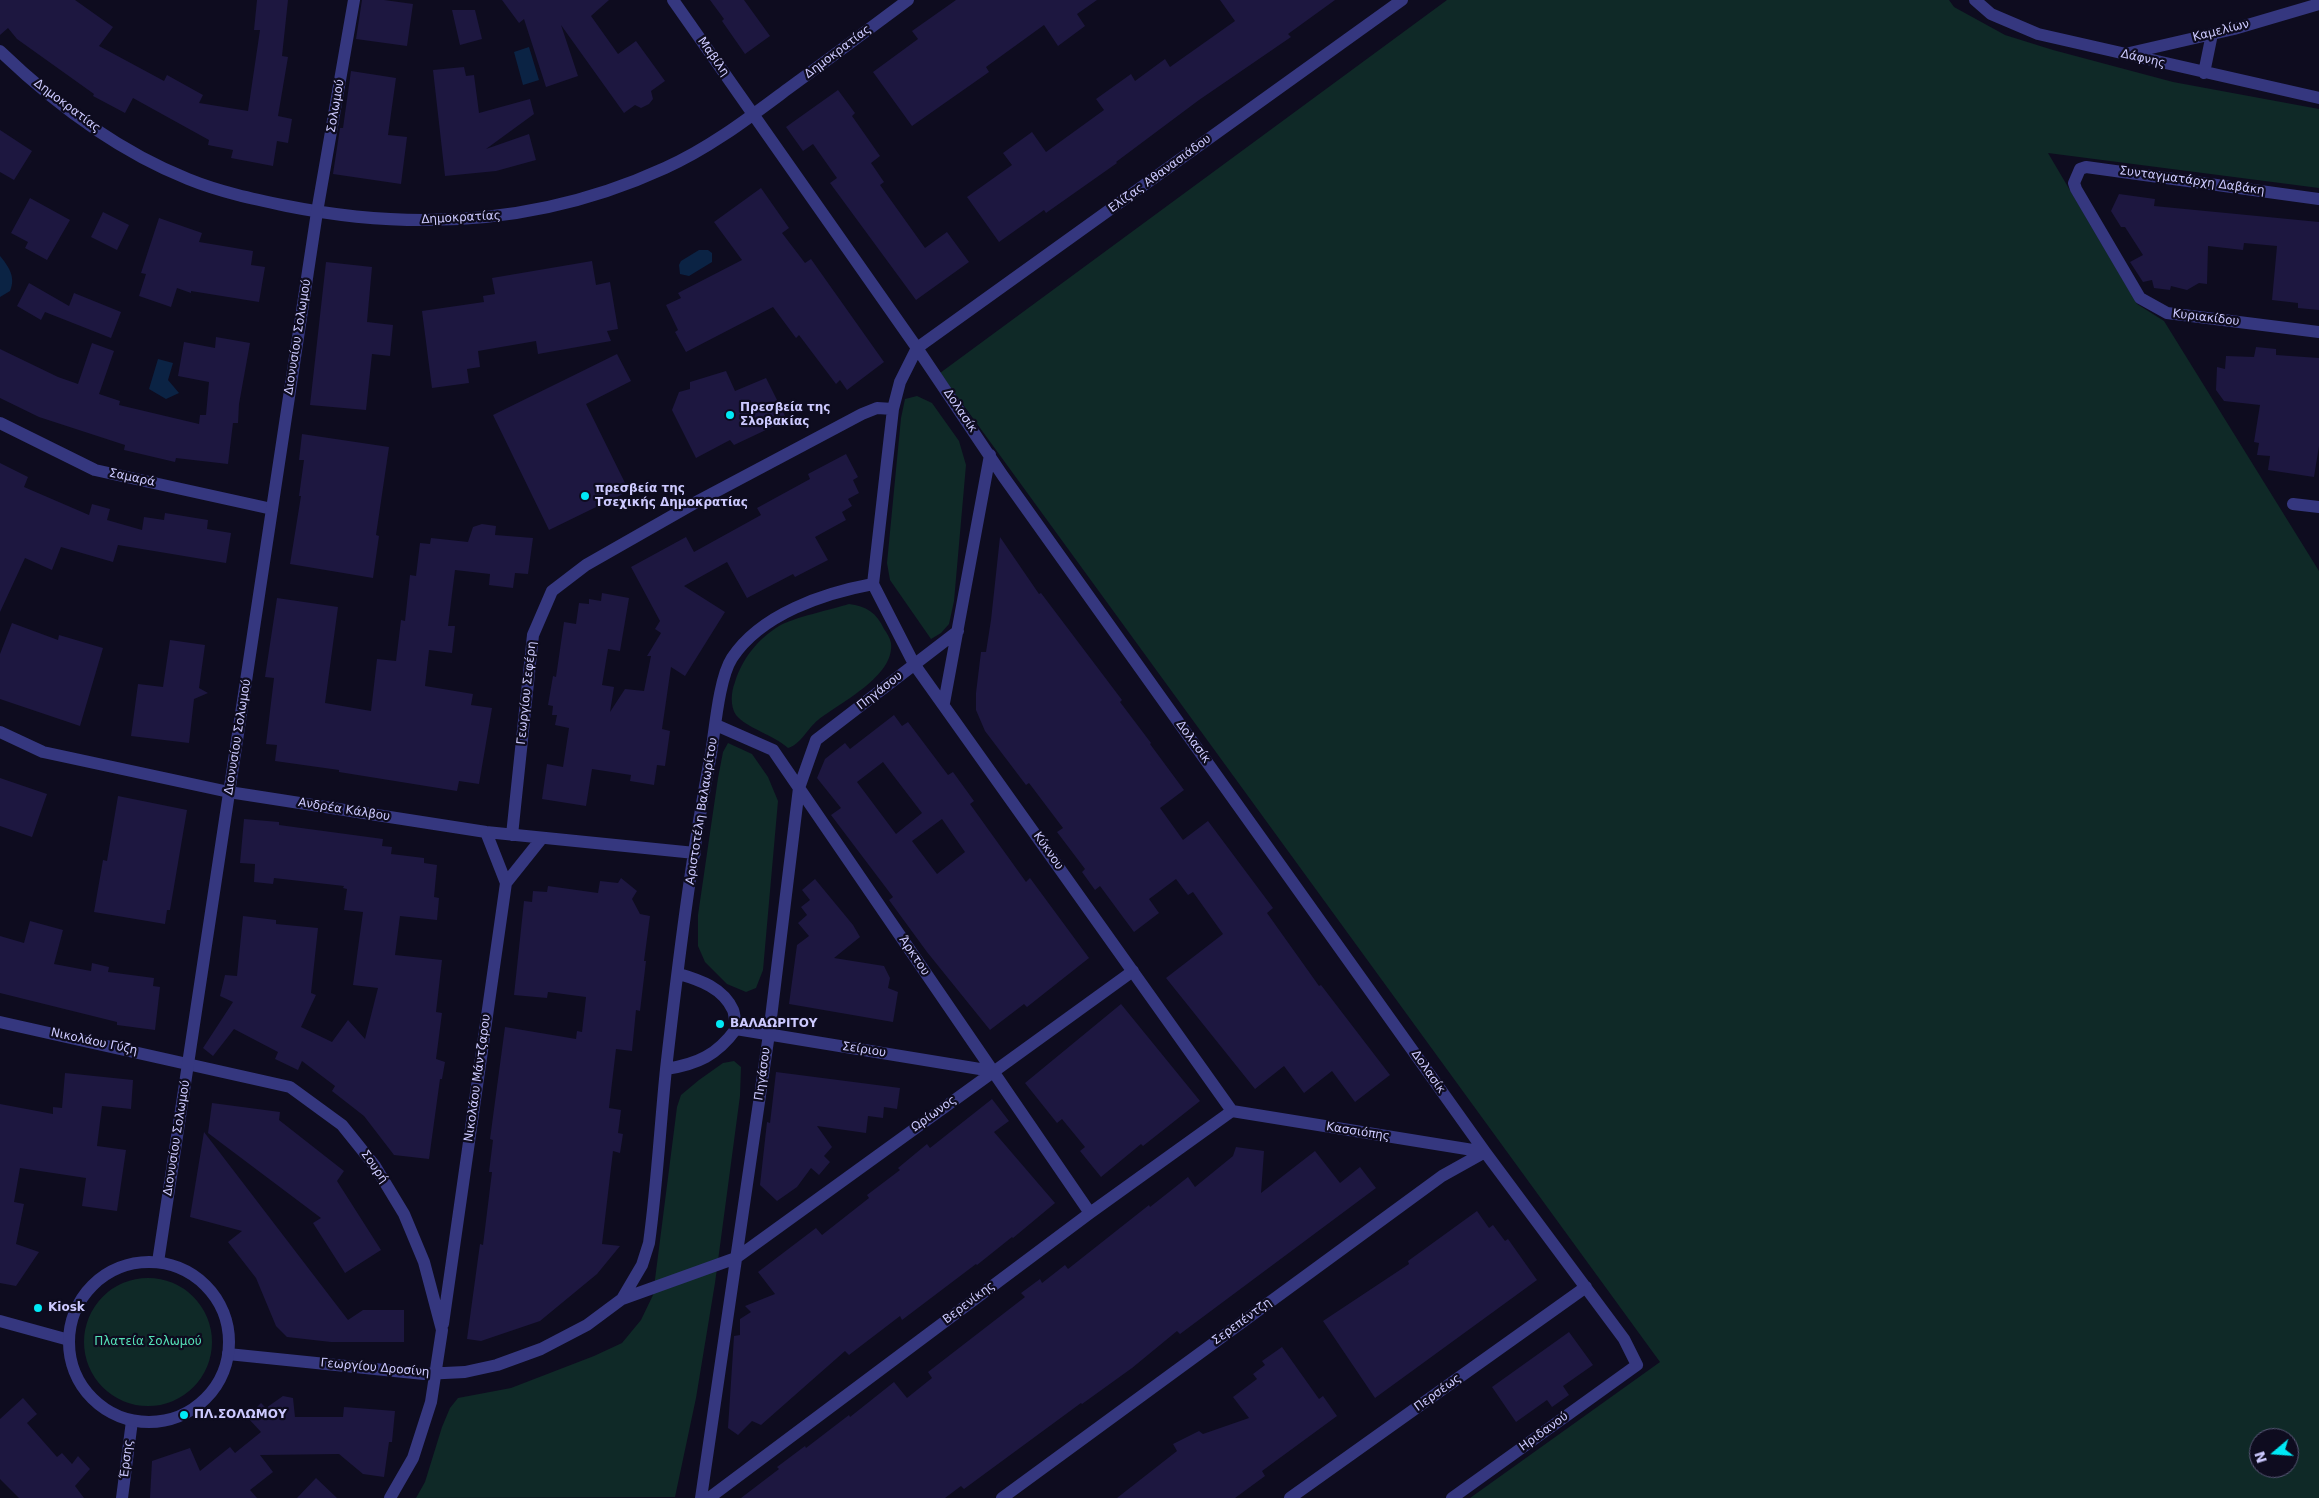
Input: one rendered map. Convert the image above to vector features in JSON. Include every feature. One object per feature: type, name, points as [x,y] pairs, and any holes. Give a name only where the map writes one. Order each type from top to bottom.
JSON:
[{"type":"street","name":"Σολωμού","points":[[317,212],[354,0]]},
{"type":"street","name":"Μαβίλη","points":[[673,0],[754,115]]},
{"type":"street","name":"Δημοκρατίας","points":[[0,50],[54,99],[83,121],[147,159],[187,179],[232,194],[317,212],[352,217],[439,221],[481,219],[546,209],[580,201],[668,167],[706,147],[754,115],[908,0]]},
{"type":"street","name":"Ελίζας Αθανασιάδου","points":[[917,348],[1402,0]]},
{"type":"street","name":"Δάφνης","points":[[1975,0],[1990,14],[2038,34],[2122,55],[2319,98]]},
{"type":"street","name":"Καμελίων","points":[[2122,55],[2212,34],[2319,4]]},
{"type":"street","points":[[2204,73],[2212,34]]},
{"type":"street","name":"Δολασίκ","points":[[754,115],[917,348],[1003,476],[1485,1152],[1624,1339],[1637,1366]]},
{"type":"street","name":"Συνταγματάρχη Δαβάκη","points":[[2074,183],[2080,169],[2086,167],[2319,199]]},
{"type":"street","name":"Κυριακίδου","points":[[2074,183],[2140,298],[2151,306],[2166,313],[2319,332]]},
{"type":"street","name":"Διονυσίου Σολωμού","points":[[158,1262],[317,212]]},
{"type":"street","points":[[873,584],[893,409],[900,382],[917,348]]},
{"type":"street","name":"Γεωργίου Σεφέρη","points":[[512,835],[533,635],[552,591],[586,565],[700,500],[862,414],[877,408],[893,409]]},
{"type":"street","name":"Σαμαρά","points":[[0,423],[95,470],[272,509]]},
{"type":"street","points":[[944,703],[990,455]]},
{"type":"street","points":[[2293,504],[2319,507]]},
{"type":"street","name":"Κύκνου","points":[[873,584],[914,664],[944,703],[1232,1111]]},
{"type":"street","name":"Αριστοτέλη Βαλαωρίτου","points":[[622,1299],[642,1265],[649,1243],[666,1069],[695,853],[724,678],[732,658],[755,632],[773,619],[839,590],[873,584]]},
{"type":"street","name":"Πηγάσου","points":[[700,1498],[769,1034],[799,788],[816,740],[958,631]]},
{"type":"street","name":"Άρκτου","points":[[716,725],[774,750],[1090,1213]]},
{"type":"street","name":"Ανδρέα Κάλβου","points":[[0,732],[43,752],[230,792],[486,832],[695,853]]},
{"type":"street","points":[[486,832],[506,883],[542,838]]},
{"type":"street","name":"Νικολάου Μάντζαρου","points":[[442,1330],[506,883]]},
{"type":"street","name":"Ωρίωνος","points":[[736,1258],[992,1071],[1133,971]]},
{"type":"street","points":[[666,1069],[689,1065],[703,1059],[724,1045],[736,1029],[733,1010],[720,994],[704,981],[679,974]]},
{"type":"street","name":"Νικολάου Γύζη","points":[[0,1022],[188,1062]]},
{"type":"street","name":"Σείριου","points":[[736,1029],[992,1071]]},
{"type":"street","name":"Σουρή","points":[[188,1062],[290,1087],[342,1125],[375,1166],[404,1214],[424,1262],[442,1330],[431,1402],[414,1458],[390,1498]]},
{"type":"street","name":"Κασσιόπης","points":[[1232,1111],[1485,1152]]},
{"type":"street","name":"Βερενίκης","points":[[709,1498],[1090,1213],[1232,1111]]},
{"type":"street","name":"Σερεπέντζη","points":[[1002,1498],[1442,1176],[1485,1152]]},
{"type":"street","name":"Γεωργίου Δροσίνη","points":[[228,1354],[436,1374],[465,1372],[497,1365],[542,1349],[587,1325],[622,1299],[736,1258]]},
{"type":"street","points":[[139,1262],[158,1262],[189,1272],[212,1294],[221,1307],[227,1322],[228,1354],[224,1372],[214,1389],[194,1408],[169,1420],[151,1423],[132,1421],[103,1408],[86,1392],[74,1371],[70,1356],[69,1340],[75,1312],[90,1288],[104,1276],[121,1267],[139,1262]]},
{"type":"street","name":"Περσέως","points":[[1290,1498],[1586,1287]]},
{"type":"street","points":[[0,1321],[69,1340]]},
{"type":"street","name":"Ηριδανού","points":[[1452,1498],[1637,1366]]},
{"type":"street","name":"Έρσης","points":[[122,1498],[132,1421]]},
{"type":"green space","points":[[1447,0],[1949,0],[1954,7],[2005,35],[2053,50],[2173,82],[2319,109],[2319,188],[2048,153],[2137,304],[2164,321],[2319,571],[2319,1498],[1470,1498],[1660,1362],[940,373]]},
{"type":"green space","points":[[917,396],[932,403],[959,441],[966,465],[954,601],[949,624],[941,633],[931,639],[890,580],[887,563],[901,418],[905,399]]},
{"type":"green space","points":[[849,604],[861,606],[870,611],[881,623],[890,639],[890,655],[885,666],[876,677],[814,723],[800,740],[788,748],[741,720],[736,715],[733,707],[733,690],[742,665],[758,643],[771,631],[785,623]]},
{"type":"green space","points":[[728,743],[752,754],[768,777],[778,801],[763,970],[756,988],[746,992],[727,984],[705,962],[698,946],[698,915],[718,778],[723,752]]},
{"type":"green space","points":[[734,1061],[741,1067],[740,1096],[715,1283],[696,1398],[675,1497],[416,1498],[425,1482],[442,1427],[450,1408],[458,1398],[511,1388],[594,1356],[622,1343],[641,1320],[653,1295],[677,1107],[681,1095],[723,1063]]},
{"type":"green space","name":"Πλατεία Σολωμού","points":[[148,1278],[172,1283],[193,1297],[207,1318],[212,1342],[207,1366],[193,1387],[172,1401],[148,1406],[124,1401],[103,1387],[89,1366],[84,1342],[89,1318],[103,1297],[124,1283]]},
{"type":"water","points":[[529,47],[539,80],[523,85],[514,52]]},
{"type":"water","points":[[699,250],[708,250],[712,253],[712,262],[689,276],[680,274],[679,265],[681,261]]},
{"type":"water","points":[[0,256],[9,268],[12,286],[10,291],[0,297]]},
{"type":"water","points":[[158,359],[173,363],[168,380],[179,393],[166,399],[149,389]]},
{"type":"building","points":[[0,0],[75,0],[113,27],[99,46],[164,81],[167,75],[203,95],[199,103],[248,111],[260,30],[254,30],[257,0],[288,0],[282,56],[288,57],[278,116],[292,119],[288,143],[277,141],[273,166],[231,158],[233,150],[208,145],[209,140],[133,98],[125,113],[93,96],[94,94],[17,39],[8,28],[0,35]]},
{"type":"building","points":[[362,0],[384,0],[413,4],[407,46],[356,39]]},
{"type":"building","points":[[502,0],[609,0],[591,16],[618,54],[636,41],[665,81],[651,91],[653,99],[649,104],[641,108],[635,105],[624,113],[561,25],[578,76],[546,87],[524,19],[519,23]]},
{"type":"building","points":[[710,0],[744,0],[770,36],[745,54]]},
{"type":"building","points":[[956,0],[1097,0],[1077,14],[1085,26],[1058,46],[1044,25],[986,67],[989,72],[912,126],[873,72],[918,39],[912,31]]},
{"type":"building","points":[[1220,0],[1335,0],[1288,34],[1291,37],[1199,100],[1117,163],[1046,213],[1044,210],[999,242],[967,197],[1012,165],[1003,153],[1032,132],[1046,152],[1104,110],[1096,99],[1131,74],[1135,81],[1165,59],[1170,67],[1235,21]]},
{"type":"building","points":[[452,10],[475,10],[482,39],[460,45]]},
{"type":"building","points":[[464,67],[466,76],[474,75],[479,113],[530,99],[534,114],[486,149],[529,134],[536,160],[496,171],[445,176],[433,70]]},
{"type":"building","points":[[351,71],[396,78],[388,135],[407,137],[401,184],[333,174],[340,128],[343,128]]},
{"type":"building","points":[[838,90],[855,113],[852,116],[880,156],[871,163],[884,182],[880,185],[925,248],[947,232],[969,262],[916,300],[830,183],[837,178],[813,144],[803,151],[786,127]]},
{"type":"building","points":[[0,130],[32,151],[14,180],[0,172]]},
{"type":"building","points":[[761,188],[789,228],[782,233],[805,263],[811,259],[884,362],[847,390],[840,380],[836,384],[799,335],[796,338],[773,307],[686,352],[675,332],[678,330],[666,305],[681,298],[678,293],[742,260],[714,222]]},
{"type":"building","points":[[2119,194],[2155,199],[2154,206],[2319,222],[2319,310],[2298,308],[2298,303],[2272,300],[2277,246],[2244,243],[2243,250],[2208,246],[2207,284],[2199,283],[2187,290],[2171,286],[2170,290],[2154,288],[2152,280],[2143,282],[2130,262],[2143,255],[2125,227],[2121,227],[2111,211]]},
{"type":"building","points":[[30,198],[70,220],[47,260],[25,248],[28,242],[11,233]]},
{"type":"building","points":[[103,212],[129,225],[117,250],[91,237]]},
{"type":"building","points":[[159,218],[202,233],[199,242],[253,251],[251,265],[265,267],[259,302],[191,291],[191,293],[177,288],[171,307],[139,296],[146,274],[141,273]]},
{"type":"building","points":[[592,261],[596,285],[610,282],[618,329],[607,331],[611,341],[538,354],[536,341],[478,351],[480,367],[467,369],[469,383],[432,388],[422,311],[484,302],[483,296],[495,294],[492,278]]},
{"type":"building","points":[[326,262],[372,267],[367,322],[393,325],[390,356],[372,354],[366,410],[310,405]]},
{"type":"building","points":[[29,283],[69,306],[74,293],[121,312],[111,338],[45,312],[41,320],[17,306]]},
{"type":"building","points":[[216,337],[250,343],[239,404],[238,423],[233,423],[228,464],[176,458],[175,462],[124,450],[125,445],[39,417],[0,398],[0,349],[58,377],[78,384],[92,343],[114,351],[99,394],[120,401],[119,405],[199,424],[200,415],[206,415],[209,382],[178,376],[184,342],[215,348]]},
{"type":"building","points":[[2256,347],[2276,349],[2276,355],[2319,358],[2319,446],[2314,477],[2268,470],[2270,456],[2257,455],[2259,443],[2254,442],[2260,405],[2224,401],[2216,390],[2217,367],[2225,369],[2226,356],[2254,357]]},
{"type":"building","points":[[617,354],[631,381],[586,404],[629,491],[549,530],[493,415]]},
{"type":"building","name":"Πρεσβεία της Σλοβακίας","points":[[726,371],[735,391],[766,378],[787,420],[734,445],[730,440],[696,458],[672,410],[679,392],[690,389],[690,382]]},
{"type":"building","points":[[302,434],[389,447],[376,535],[379,536],[373,578],[290,564],[301,496],[299,496],[304,460],[299,460]]},
{"type":"building","points":[[846,454],[858,477],[853,480],[859,493],[848,499],[852,506],[842,512],[846,520],[815,537],[828,560],[795,577],[793,574],[747,598],[727,562],[684,586],[725,612],[685,676],[671,667],[662,729],[670,731],[665,766],[657,765],[654,785],[630,781],[631,775],[592,769],[586,806],[542,799],[547,764],[563,767],[569,728],[555,725],[557,715],[552,715],[553,706],[548,705],[553,676],[556,677],[564,622],[576,624],[579,603],[589,604],[589,599],[601,601],[602,593],[629,598],[620,651],[608,649],[602,685],[614,687],[610,712],[625,689],[644,691],[651,656],[647,656],[661,633],[655,629],[660,621],[631,567],[686,537],[694,552],[761,515],[757,508],[810,479],[808,474]]},
{"type":"building","points":[[0,463],[28,477],[24,487],[89,515],[92,504],[110,509],[107,520],[142,530],[144,517],[164,520],[165,513],[208,520],[207,529],[231,533],[226,563],[118,545],[113,562],[61,547],[52,570],[25,558],[0,612]]},
{"type":"building","points":[[482,524],[496,526],[495,535],[533,538],[528,574],[515,573],[513,588],[489,585],[490,574],[455,570],[448,626],[455,626],[452,653],[429,650],[425,686],[473,694],[471,705],[492,708],[479,784],[459,781],[457,791],[339,772],[339,770],[275,761],[277,745],[266,744],[274,678],[265,677],[277,598],[338,607],[325,703],[371,711],[377,659],[396,661],[401,620],[405,621],[410,575],[416,576],[420,543],[430,544],[431,538],[468,542],[473,527]]},
{"type":"building","points":[[1000,537],[1039,594],[1041,593],[1122,700],[1120,702],[1184,790],[1160,808],[1183,840],[1208,821],[1273,908],[1267,913],[1319,986],[1321,985],[1390,1075],[1355,1102],[1332,1071],[1304,1093],[1284,1066],[1255,1089],[1166,978],[1223,934],[1193,892],[1188,895],[1176,879],[1149,899],[1159,913],[1134,932],[1100,886],[1095,890],[1082,872],[1085,869],[1057,832],[1063,828],[1029,783],[1026,785],[985,731],[976,710],[976,693],[981,652],[986,652],[991,620]]},
{"type":"building","points":[[12,623],[58,640],[59,635],[103,648],[80,726],[0,699],[0,654]]},
{"type":"building","points":[[170,640],[205,645],[199,688],[208,693],[194,699],[189,743],[131,736],[138,684],[163,687]]},
{"type":"building","points":[[894,715],[902,726],[908,722],[948,775],[953,772],[974,801],[970,804],[1026,882],[1030,878],[1089,958],[1027,1007],[1024,1004],[990,1030],[927,952],[889,900],[893,897],[831,815],[841,808],[817,778],[825,759],[845,743],[850,749]],"holes":[[[883,762],[922,813],[896,834],[857,782]],[[942,819],[965,852],[937,874],[912,841]]]},
{"type":"building","points":[[0,778],[47,794],[32,837],[0,826]]},
{"type":"building","points":[[118,796],[187,810],[170,910],[167,910],[165,924],[94,912],[103,860],[107,861]]},
{"type":"building","points":[[244,819],[279,822],[279,825],[383,839],[382,846],[392,847],[391,854],[424,858],[424,863],[437,865],[434,897],[439,898],[437,920],[400,916],[395,955],[442,960],[436,1012],[442,1013],[436,1059],[445,1062],[442,1079],[440,1079],[429,1159],[394,1155],[364,1116],[332,1091],[335,1086],[302,1061],[298,1070],[275,1059],[278,1052],[234,1029],[213,1056],[203,1048],[233,1002],[220,996],[225,975],[237,976],[243,916],[276,920],[276,924],[318,928],[311,993],[316,995],[301,1027],[332,1042],[348,1020],[365,1039],[378,988],[353,985],[363,912],[344,910],[347,889],[343,888],[344,886],[274,878],[273,884],[254,882],[255,864],[240,863]]},
{"type":"building","points":[[621,878],[637,891],[632,899],[640,914],[650,916],[640,1011],[636,1010],[632,1051],[616,1049],[609,1108],[621,1110],[618,1133],[623,1134],[620,1153],[613,1151],[602,1244],[620,1246],[597,1274],[540,1321],[481,1341],[467,1339],[480,1244],[483,1245],[492,1172],[489,1172],[493,1140],[490,1139],[505,1027],[576,1039],[577,1031],[582,1032],[586,997],[548,992],[547,998],[514,995],[524,901],[532,902],[533,891],[547,892],[548,886],[598,893],[600,881],[618,883]]},
{"type":"building","points":[[815,879],[853,925],[860,937],[834,958],[884,966],[890,978],[888,988],[898,992],[893,1022],[789,1004],[797,945],[809,936],[798,923],[807,915],[801,907],[810,900],[802,890]]},
{"type":"building","points":[[30,921],[63,930],[54,964],[91,971],[92,963],[109,967],[108,972],[154,978],[153,986],[160,987],[155,1030],[117,1025],[117,1022],[0,993],[0,936],[24,943]]},
{"type":"building","points":[[1121,1004],[1200,1101],[1143,1146],[1141,1144],[1101,1177],[1080,1151],[1085,1147],[1062,1119],[1057,1123],[1025,1083]]},
{"type":"building","points":[[776,1072],[900,1088],[897,1109],[884,1107],[883,1118],[868,1116],[866,1133],[817,1126],[832,1147],[824,1156],[830,1162],[819,1175],[811,1168],[797,1187],[777,1201],[760,1185],[767,1122],[770,1123]]},
{"type":"building","points":[[65,1073],[133,1080],[131,1109],[102,1106],[97,1146],[126,1150],[117,1211],[82,1206],[86,1178],[20,1168],[14,1202],[24,1204],[16,1244],[39,1252],[16,1286],[0,1283],[0,1104],[53,1114],[53,1107],[62,1108]]},
{"type":"building","points":[[992,1099],[1009,1121],[994,1132],[1055,1203],[1013,1238],[902,1320],[900,1316],[849,1355],[845,1351],[761,1425],[752,1421],[738,1435],[728,1428],[734,1336],[740,1335],[740,1319],[751,1312],[745,1306],[775,1294],[758,1272],[816,1228],[822,1235],[869,1198],[867,1195],[900,1170],[898,1168],[927,1144],[930,1148]]},
{"type":"building","points":[[212,1103],[280,1112],[279,1120],[344,1171],[337,1181],[381,1250],[345,1273],[313,1223],[321,1218],[208,1133]]},
{"type":"building","points":[[204,1132],[348,1320],[363,1310],[404,1310],[404,1342],[331,1342],[287,1337],[276,1326],[256,1278],[228,1242],[242,1231],[190,1217]]},
{"type":"building","points":[[1236,1147],[1264,1151],[1261,1193],[1315,1151],[1340,1183],[1360,1167],[1376,1188],[1180,1334],[1177,1331],[1132,1368],[964,1489],[961,1486],[945,1498],[741,1498],[779,1469],[777,1467],[805,1446],[806,1448],[849,1415],[850,1417],[894,1382],[907,1398],[932,1378],[928,1372],[1025,1297],[1021,1293],[1040,1279],[1042,1283],[1065,1265],[1068,1269],[1149,1205],[1150,1207],[1188,1177],[1195,1187],[1233,1156]]},
{"type":"building","points":[[1477,1211],[1489,1228],[1493,1225],[1505,1241],[1508,1239],[1537,1280],[1375,1398],[1323,1321],[1409,1264],[1408,1261]]},
{"type":"building","points":[[1569,1332],[1593,1365],[1563,1386],[1569,1395],[1552,1407],[1547,1400],[1516,1422],[1492,1387]]},
{"type":"building","points":[[1282,1347],[1319,1399],[1323,1396],[1337,1416],[1262,1471],[1265,1476],[1235,1498],[1117,1498],[1177,1451],[1173,1444],[1199,1431],[1203,1434],[1249,1418],[1233,1397],[1257,1379],[1253,1374],[1265,1365],[1262,1361]]},
{"type":"building","points":[[283,1396],[293,1398],[295,1417],[343,1417],[344,1407],[395,1411],[392,1442],[389,1442],[384,1477],[363,1474],[339,1454],[260,1455],[273,1472],[250,1490],[257,1498],[150,1498],[152,1461],[190,1448],[200,1471],[230,1447],[235,1453],[261,1432],[247,1417],[261,1403],[266,1408]]},
{"type":"building","points":[[23,1398],[37,1414],[27,1423],[57,1457],[62,1453],[72,1464],[78,1456],[90,1469],[75,1486],[84,1498],[19,1498],[0,1479],[0,1419]]},
{"type":"building","points":[[316,1478],[337,1498],[297,1498]]},
{"type":"place","name":"Πρεσβεία της Σλοβακίας","points":[[730,415]]},
{"type":"place","name":"πρεσβεία της Τσεχικής Δημοκρατίας","points":[[585,496]]},
{"type":"place","name":"ΒΑΛΑΩΡΙΤΟΥ","points":[[720,1024]]},
{"type":"place","name":"Kiosk","points":[[38,1308]]},
{"type":"place","name":"ΠΛ.ΣΟΛΩΜΟΥ","points":[[184,1415]]}]
